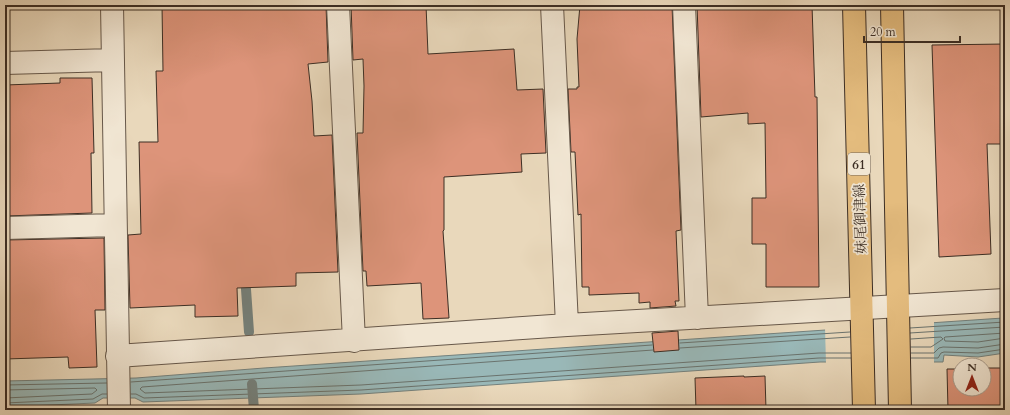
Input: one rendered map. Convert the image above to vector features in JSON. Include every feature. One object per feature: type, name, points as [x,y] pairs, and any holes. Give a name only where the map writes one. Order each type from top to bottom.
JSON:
[{"type":"main road","name":"妹尾御津線","points":[[854,5],[863,316],[864,410]]},
{"type":"main road","points":[[892,5],[900,410]]},
{"type":"street","points":[[112,5],[118,404]]},
{"type":"street","points":[[338,5],[354,341]]},
{"type":"street","points":[[552,5],[567,325]]},
{"type":"street","points":[[684,5],[697,318]]},
{"type":"street","points":[[5,63],[113,60]]},
{"type":"street","points":[[5,228],[115,225]]},
{"type":"street","points":[[117,356],[354,341],[567,325],[697,318],[863,316],[1005,300]]},
{"type":"water","points":[[1003,318],[1005,321],[1005,353],[978,357],[944,355],[943,362],[820,362],[361,394],[143,402],[135,398],[103,398],[95,403],[5,407],[5,381],[136,378]]},
{"type":"pier","points":[[934,320],[934,364],[826,364],[825,327]]},
{"type":"building","points":[[162,5],[326,5],[328,62],[308,64],[314,136],[332,135],[338,272],[296,273],[296,286],[237,288],[238,316],[195,317],[195,305],[130,308],[128,235],[141,234],[139,142],[158,142],[156,71],[163,71]]},
{"type":"building","points":[[351,5],[426,5],[428,54],[514,49],[517,90],[543,89],[546,153],[521,154],[522,172],[444,177],[443,231],[449,318],[423,319],[421,283],[367,286],[366,271],[363,271],[357,133],[363,133],[363,59],[353,60]]},
{"type":"building","points":[[580,5],[672,5],[681,230],[676,231],[679,301],[675,301],[676,306],[650,308],[650,302],[639,303],[639,293],[589,295],[589,287],[582,287],[581,214],[578,215],[575,152],[571,152],[568,89],[577,89],[577,87],[579,87],[577,39]]},
{"type":"building","points":[[697,5],[812,5],[815,97],[817,97],[819,287],[766,287],[766,244],[752,244],[752,198],[766,198],[765,123],[748,124],[748,113],[701,117]]},
{"type":"building","points":[[1005,44],[1005,144],[987,144],[991,254],[939,257],[932,45]]},
{"type":"building","points":[[60,78],[92,78],[94,153],[91,153],[92,213],[5,216],[5,85],[60,83]]},
{"type":"building","points":[[104,238],[105,310],[95,310],[97,367],[69,368],[68,357],[5,359],[5,240]]},
{"type":"building","points":[[678,331],[679,350],[654,352],[652,333]]},
{"type":"building","points":[[992,368],[1005,368],[1005,410],[948,410],[947,369],[952,369],[952,397],[992,397]]},
{"type":"building","points":[[765,376],[766,410],[696,410],[695,378]]},
{"type":"waterway","points":[[245,275],[249,332]]},
{"type":"waterway","points":[[252,384],[254,410]]}]
